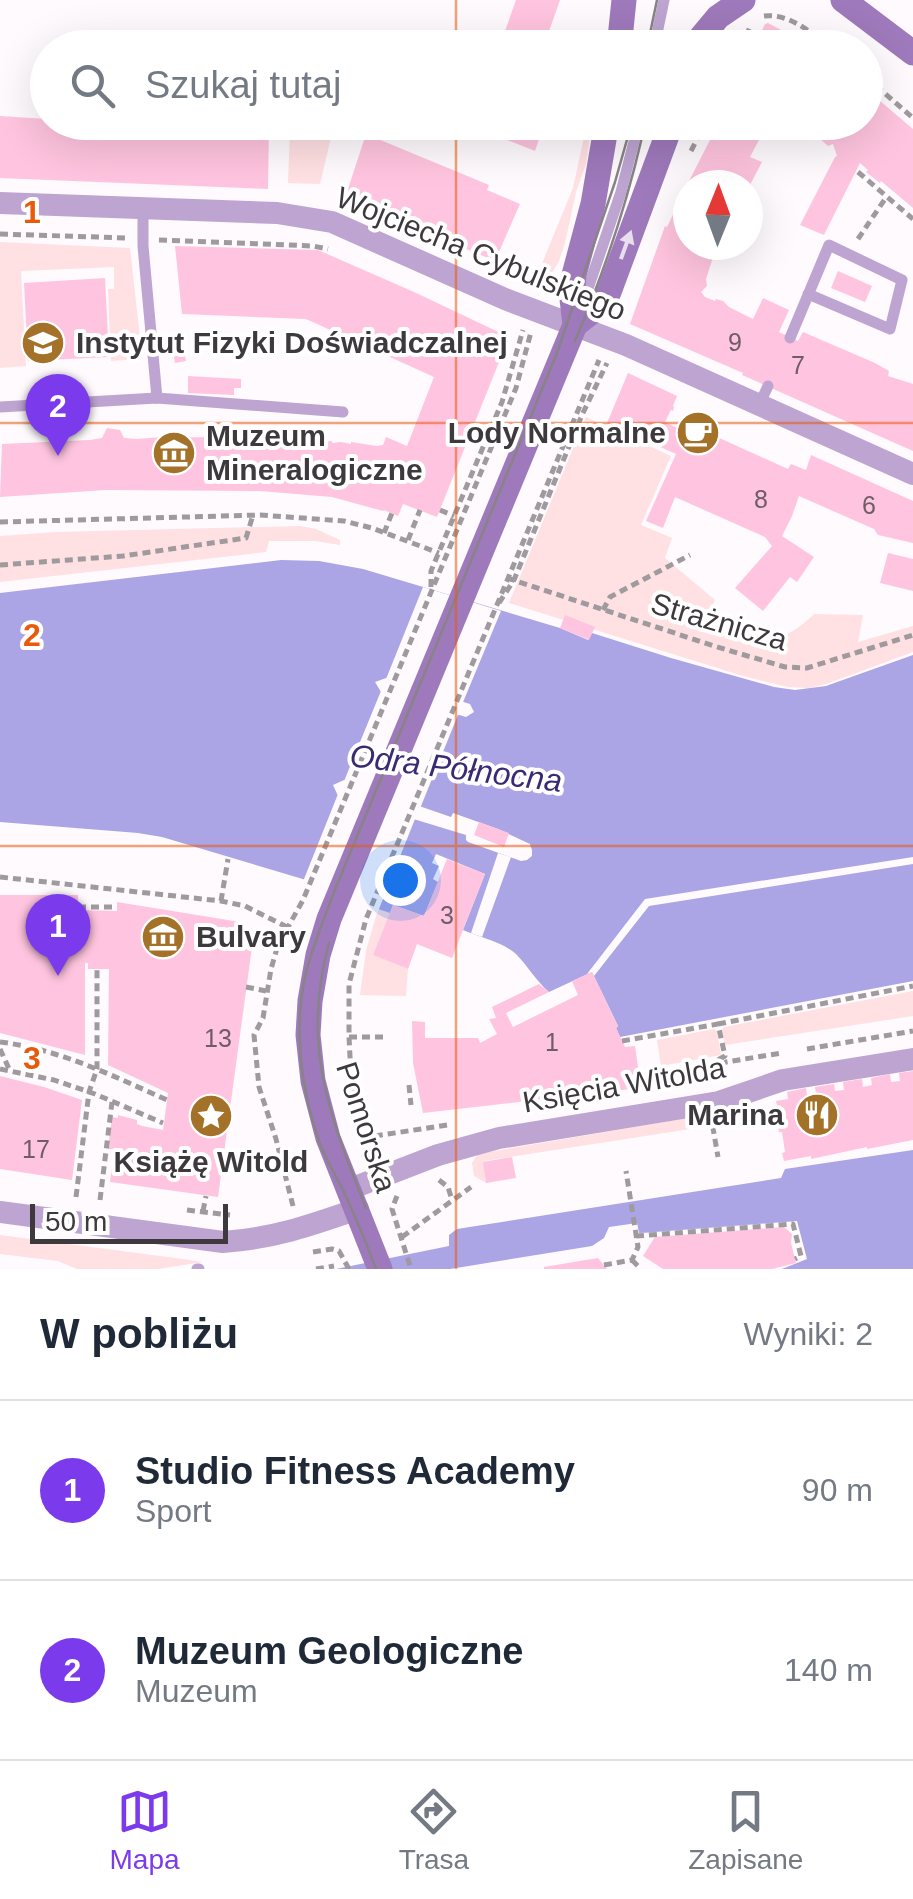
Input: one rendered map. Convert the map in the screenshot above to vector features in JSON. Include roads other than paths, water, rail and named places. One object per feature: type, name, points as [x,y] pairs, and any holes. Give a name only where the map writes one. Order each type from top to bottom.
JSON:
[{"type":"street","points":[[621,30],[624,0]]},
{"type":"street","points":[[700,30],[705,0]]},
{"type":"street","points":[[708,30],[718,17],[743,0]]},
{"type":"street","points":[[843,0],[883,30]]},
{"type":"street","points":[[883,30],[913,53]]},
{"type":"street","points":[[575,325],[574,275],[605,140]]},
{"type":"street","points":[[575,325],[598,307],[609,292],[665,140]]},
{"type":"street","name":"Wojciecha Cybulskiego","points":[[0,202],[277,213],[332,222],[505,299],[763,395],[913,474]]},
{"type":"street","name":"Pomorska","points":[[376,1258],[321,1115],[312,1080],[308,1035],[312,980],[322,938],[575,325]]},
{"type":"street","name":"Księcia Witolda","points":[[0,1212],[222,1242],[256,1239],[290,1233],[438,1155],[499,1138],[720,1102],[784,1080],[913,1059]]},
{"type":"lane","points":[[658,30],[664,0]]},
{"type":"lane","points":[[575,325],[621,192],[634,140]]},
{"type":"lane","points":[[142,206],[157,398]]},
{"type":"lane","points":[[790,338],[808,294],[829,245],[902,280],[890,329],[808,294]]},
{"type":"lane","points":[[0,407],[157,398],[343,412]]},
{"type":"water","name":"Odra Północna","points":[[281,560],[319,561],[363,569],[560,628],[588,640],[592,633],[774,687],[795,690],[826,686],[913,655],[913,981],[620,1037],[592,972],[549,992],[511,950],[463,930],[485,874],[436,854],[432,863],[439,866],[433,879],[438,882],[424,916],[393,905],[390,913],[378,909],[380,902],[162,837],[0,822],[0,593]],"holes":[[[386,678],[470,704],[474,712],[466,717],[381,692],[375,682]],[[344,780],[498,829],[530,844],[532,856],[521,861],[468,842],[466,835],[338,796],[333,785]]]},
{"type":"water","points":[[913,1150],[913,1269],[755,1269],[792,1247],[794,1239],[788,1226],[639,1233],[637,1223],[609,1227],[604,1238],[592,1246],[450,1269],[336,1269],[449,1246],[449,1235],[457,1229],[781,1178],[785,1169]]},
{"type":"tram line","points":[[651,30],[657,0]]},
{"type":"tram line","points":[[376,1269],[321,1147],[308,1101],[300,1037],[306,973],[334,892],[557,353],[627,140]]},
{"type":"tram line","points":[[575,341],[613,240],[641,140]]},
{"type":"tram line","points":[[329,943],[318,1014],[323,1078],[341,1142],[366,1208]]},
{"type":"place","name":"Instytut Fizyki Doświadczalnej","points":[[43,343]]},
{"type":"place","name":"Lody Normalne","points":[[698,433]]},
{"type":"place","name":"Muzeum Mineralogiczne","points":[[174,453]]},
{"type":"place","name":"Muzeum Geologiczne","points":[[58,456]]},
{"type":"place","name":"Bulvary","points":[[163,937]]},
{"type":"place","name":"Studio Fitness Academy","points":[[58,976]]},
{"type":"place","name":"Marina","points":[[817,1115]]},
{"type":"place","name":"Książę Witold","points":[[211,1116]]}]
